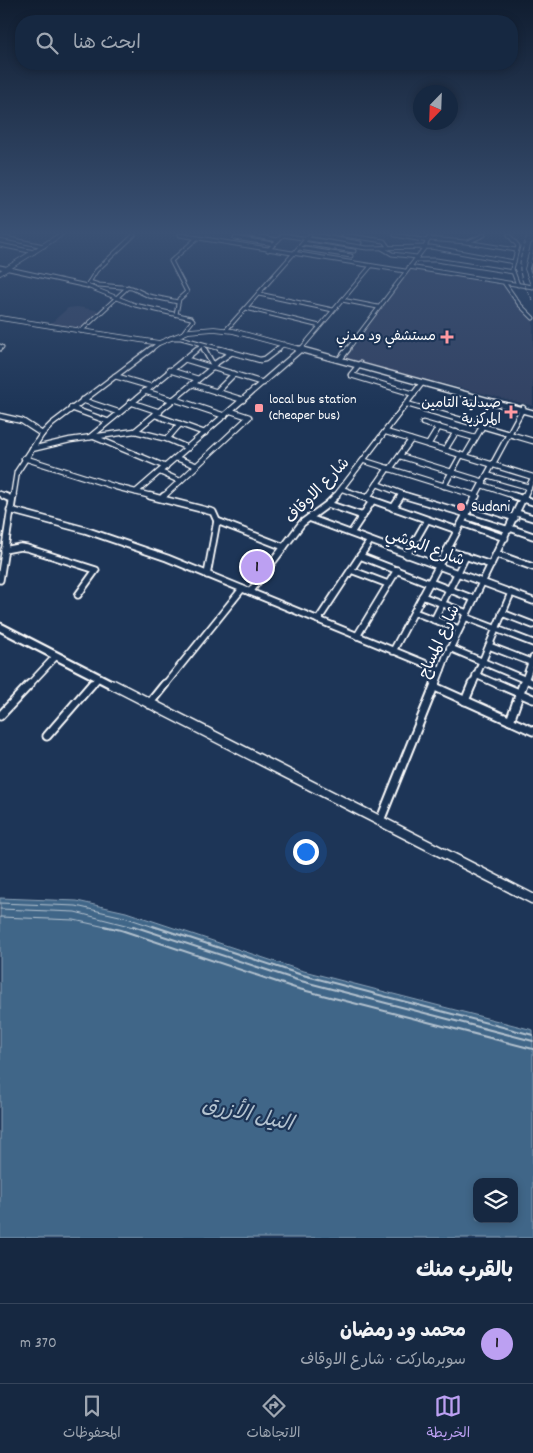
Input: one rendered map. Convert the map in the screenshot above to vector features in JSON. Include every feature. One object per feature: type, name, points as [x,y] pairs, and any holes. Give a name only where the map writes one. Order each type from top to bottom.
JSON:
[{"type":"main road","points":[[0,318],[159,343],[183,333],[206,329],[226,330],[449,389]]},
{"type":"main road","points":[[358,364],[533,412]]},
{"type":"main road","points":[[0,628],[533,899]]},
{"type":"street","points":[[105,293],[135,305],[193,319],[183,333]]},
{"type":"street","points":[[82,331],[123,293]]},
{"type":"street","points":[[142,293],[178,302]]},
{"type":"street","points":[[176,314],[178,302],[186,293]]},
{"type":"street","points":[[136,492],[264,383],[300,349],[348,293]]},
{"type":"street","points":[[340,359],[389,293]]},
{"type":"street","points":[[511,293],[533,318]]},
{"type":"street","points":[[226,330],[259,294],[333,310]]},
{"type":"street","points":[[342,300],[378,307]]},
{"type":"street","points":[[246,308],[320,326]]},
{"type":"street","points":[[169,338],[181,338],[263,360],[284,344]]},
{"type":"street","points":[[0,580],[2,551],[11,499],[17,472],[24,458],[42,434],[71,408],[159,343]]},
{"type":"street","points":[[91,437],[149,386],[202,345]]},
{"type":"street","points":[[202,345],[212,366]]},
{"type":"street","points":[[135,431],[212,366],[232,352]]},
{"type":"street","points":[[184,359],[264,383]]},
{"type":"street","points":[[358,364],[351,375],[414,394]]},
{"type":"street","points":[[169,370],[198,379]]},
{"type":"street","points":[[216,392],[234,374]]},
{"type":"street","points":[[115,376],[149,386]]},
{"type":"street","name":"شارع الاوقاف","points":[[250,592],[302,523],[328,504],[342,489],[422,383]]},
{"type":"street","points":[[192,384],[243,400]]},
{"type":"street","points":[[144,391],[225,416]]},
{"type":"street","points":[[82,400],[118,412]]},
{"type":"street","points":[[130,402],[205,433]]},
{"type":"street","points":[[407,404],[533,441]]},
{"type":"street","points":[[71,408],[107,421]]},
{"type":"street","points":[[393,651],[523,409]]},
{"type":"street","points":[[162,498],[194,469],[195,465],[249,417],[231,411]]},
{"type":"street","points":[[0,416],[23,420],[42,434]]},
{"type":"street","points":[[423,423],[475,438]]},
{"type":"street","points":[[167,439],[180,424]]},
{"type":"street","points":[[444,486],[482,427]]},
{"type":"street","points":[[428,445],[439,428]]},
{"type":"street","points":[[32,449],[91,437],[135,431],[167,439],[188,448]]},
{"type":"street","points":[[386,432],[533,477]]},
{"type":"street","points":[[445,450],[456,432]]},
{"type":"street","points":[[91,437],[166,466]]},
{"type":"street","points":[[367,498],[411,440]]},
{"type":"street","points":[[400,456],[452,472],[533,502]]},
{"type":"street","points":[[24,458],[136,492],[213,512],[216,521],[208,575]]},
{"type":"street","points":[[176,458],[195,465]]},
{"type":"street","points":[[365,460],[477,496]]},
{"type":"street","points":[[160,472],[180,481]]},
{"type":"street","points":[[487,475],[529,487]]},
{"type":"street","name":"شارع المساح","points":[[380,821],[450,648],[516,516],[533,477]]},
{"type":"street","points":[[377,484],[402,494],[533,536]]},
{"type":"street","points":[[342,489],[457,530]]},
{"type":"street","points":[[0,494],[11,499]]},
{"type":"street","points":[[394,508],[402,494]]},
{"type":"street","points":[[351,533],[373,500]]},
{"type":"street","points":[[328,504],[363,516]]},
{"type":"street","points":[[472,504],[516,516],[533,518]]},
{"type":"street","points":[[10,510],[131,545],[441,670]]},
{"type":"street","name":"شارع البوشي","points":[[309,518],[533,601]]},
{"type":"street","points":[[408,554],[427,520]]},
{"type":"street","points":[[216,521],[284,547]]},
{"type":"street","points":[[462,523],[505,538]]},
{"type":"street","points":[[318,620],[370,540]]},
{"type":"street","points":[[2,551],[27,548],[96,570],[78,595]]},
{"type":"street","points":[[447,550],[491,565]]},
{"type":"street","points":[[497,554],[533,567]]},
{"type":"street","points":[[360,556],[474,599]]},
{"type":"street","points":[[434,620],[466,556]]},
{"type":"street","points":[[351,570],[388,584]]},
{"type":"street","points":[[357,636],[397,570]]},
{"type":"street","points":[[149,704],[242,589]]},
{"type":"street","points":[[465,701],[511,593]]},
{"type":"street","points":[[422,596],[496,629],[533,643]]},
{"type":"street","points":[[414,612],[459,629]]},
{"type":"street","points":[[502,614],[533,625]]},
{"type":"street","points":[[489,646],[532,661],[510,721]]},
{"type":"street","points":[[450,648],[533,683]]},
{"type":"street","points":[[0,716],[56,656]]},
{"type":"street","points":[[476,675],[533,700]]},
{"type":"street","points":[[47,736],[98,678]]},
{"type":"street","points":[[435,687],[533,731]]},
{"type":"shaded area","name":"مستشفي ود مدني","points":[[392,293],[510,293],[533,314],[533,406],[345,359]]},
{"type":"shaded area","points":[[77,307],[102,311],[83,330],[50,324],[68,308]]},
{"type":"water","name":"النيل الأزرق","points":[[0,898],[77,901],[126,912],[300,970],[533,1030],[533,1238],[0,1238]]},
{"type":"railway","points":[[528,293],[533,300]]},
{"type":"place","name":"مستشفي ود مدني","points":[[447,337]]},
{"type":"place","name":"local bus station (cheaper bus)","points":[[259,408]]},
{"type":"place","name":"صيدلية التامين المركزية","points":[[511,412]]},
{"type":"place","name":"Sudani","points":[[461,507]]},
{"type":"place","name":"محمد ود رمضان","points":[[257,567]]}]
